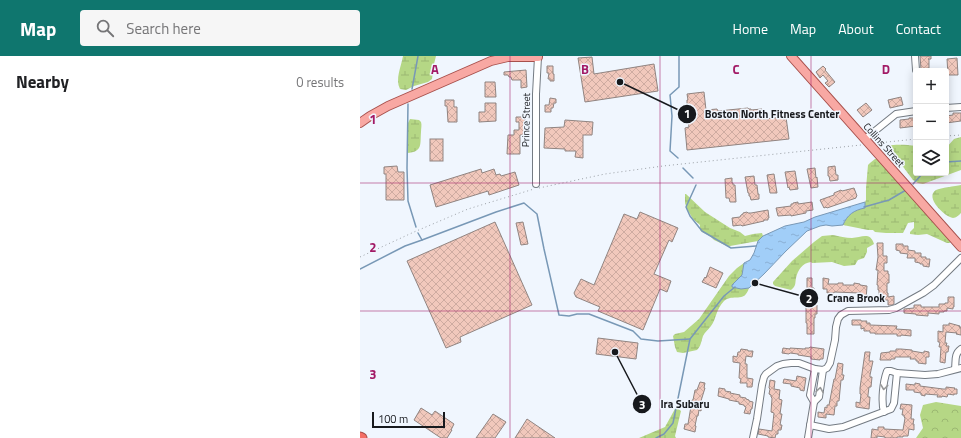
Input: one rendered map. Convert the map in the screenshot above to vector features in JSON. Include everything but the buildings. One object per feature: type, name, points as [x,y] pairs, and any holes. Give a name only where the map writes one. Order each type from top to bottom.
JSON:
[{"type":"main road","points":[[360,123],[388,106],[491,61],[508,57],[538,56]]},
{"type":"main road","name":"Collins Street","points":[[791,56],[961,247]]},
{"type":"street","name":"Prince Street","points":[[536,184],[538,56]]},
{"type":"street","points":[[915,56],[916,68]]},
{"type":"street","points":[[949,108],[961,107]]},
{"type":"street","points":[[868,142],[896,114],[913,111]]},
{"type":"street","points":[[753,438],[762,384],[766,374],[777,366],[787,363],[799,363],[815,369],[823,370],[827,368],[830,363],[836,327],[841,315],[848,311],[889,310],[896,308],[934,285],[961,258]]},
{"type":"street","points":[[884,412],[883,398],[887,372],[891,371],[897,373],[925,375],[952,371],[958,368],[956,356],[958,351],[961,349]]},
{"type":"street","points":[[814,402],[810,395],[815,369]]},
{"type":"street","points":[[808,438],[814,402],[819,397],[823,370]]},
{"type":"street","points":[[810,426],[829,429],[843,427],[891,410],[894,403],[897,373]]},
{"type":"path","points":[[949,136],[961,135]]},
{"type":"path","points":[[360,257],[468,209],[536,189],[605,174],[868,142],[913,139]]},
{"type":"green space","points":[[403,56],[436,56],[432,79],[428,82],[406,90],[400,89],[398,77]]},
{"type":"green space","points":[[410,119],[419,120],[421,122],[420,147],[416,151],[407,153],[407,125]]},
{"type":"green space","points":[[961,137],[961,170],[949,174],[949,145],[954,139]]},
{"type":"green space","points":[[894,145],[913,146],[913,176],[945,176],[923,184],[913,180],[887,148],[888,146]]},
{"type":"green space","points":[[875,159],[881,159],[949,235],[950,243],[927,234],[910,234],[914,228],[914,222],[908,223],[903,233],[875,232],[873,230],[843,225],[851,213],[865,208],[868,165]]},
{"type":"green space","points":[[961,185],[961,213],[953,218],[949,217],[941,211],[934,202],[932,197],[933,193],[938,189]]},
{"type":"green space","points":[[685,194],[705,212],[730,228],[745,236],[762,233],[763,236],[758,241],[730,246],[714,240],[700,230],[700,225],[693,219],[685,203]]},
{"type":"green space","points":[[833,235],[850,238],[868,236],[874,244],[867,248],[864,258],[858,260],[855,265],[844,266],[832,262],[811,262],[803,265],[799,270],[795,286],[791,290],[775,286],[773,284],[773,282],[792,261],[814,242],[822,236]]},
{"type":"green space","points":[[744,263],[742,275],[736,281],[741,289],[749,288],[747,293],[744,296],[727,299],[724,301],[719,307],[713,324],[703,336],[697,350],[683,353],[677,352],[673,336],[684,332],[699,319],[729,276]]},
{"type":"green space","points":[[936,402],[961,406],[961,438],[916,438],[923,428],[920,415],[923,405]]},
{"type":"green space","points":[[676,407],[681,411],[675,436],[676,438],[639,438],[665,427]]},
{"type":"water","points":[[865,202],[865,208],[857,210],[851,214],[843,225],[820,226],[807,231],[749,288],[741,289],[732,287],[732,285],[742,275],[744,263],[750,260],[758,241],[763,236],[785,226],[804,222],[815,217]]},
{"type":"waterway","points":[[412,89],[418,56]]},
{"type":"waterway","points":[[678,158],[670,151],[672,116],[670,95],[679,87],[679,56]]},
{"type":"waterway","points":[[408,104],[408,201],[416,227]]},
{"type":"waterway","points":[[949,162],[961,161]]},
{"type":"waterway","points":[[683,168],[693,178]]},
{"type":"waterway","points":[[913,184],[920,176]]},
{"type":"waterway","points":[[696,185],[686,207],[690,216],[702,231],[731,248],[756,246]]},
{"type":"waterway","points":[[864,207],[889,200],[906,190]]},
{"type":"waterway","points":[[360,269],[405,246],[524,203],[537,214],[559,315],[569,316],[589,314],[633,331],[641,339],[658,341],[690,339]]},
{"type":"waterway","points":[[418,233],[422,240]]},
{"type":"waterway","points":[[656,438],[664,434],[673,423],[690,339],[724,296],[735,287]]},
{"type":"place","name":"Boston North Fitness Center","points":[[620,82]]},
{"type":"place","name":"Crane Brook","points":[[755,283]]},
{"type":"place","name":"Ira Subaru","points":[[615,352]]}]
